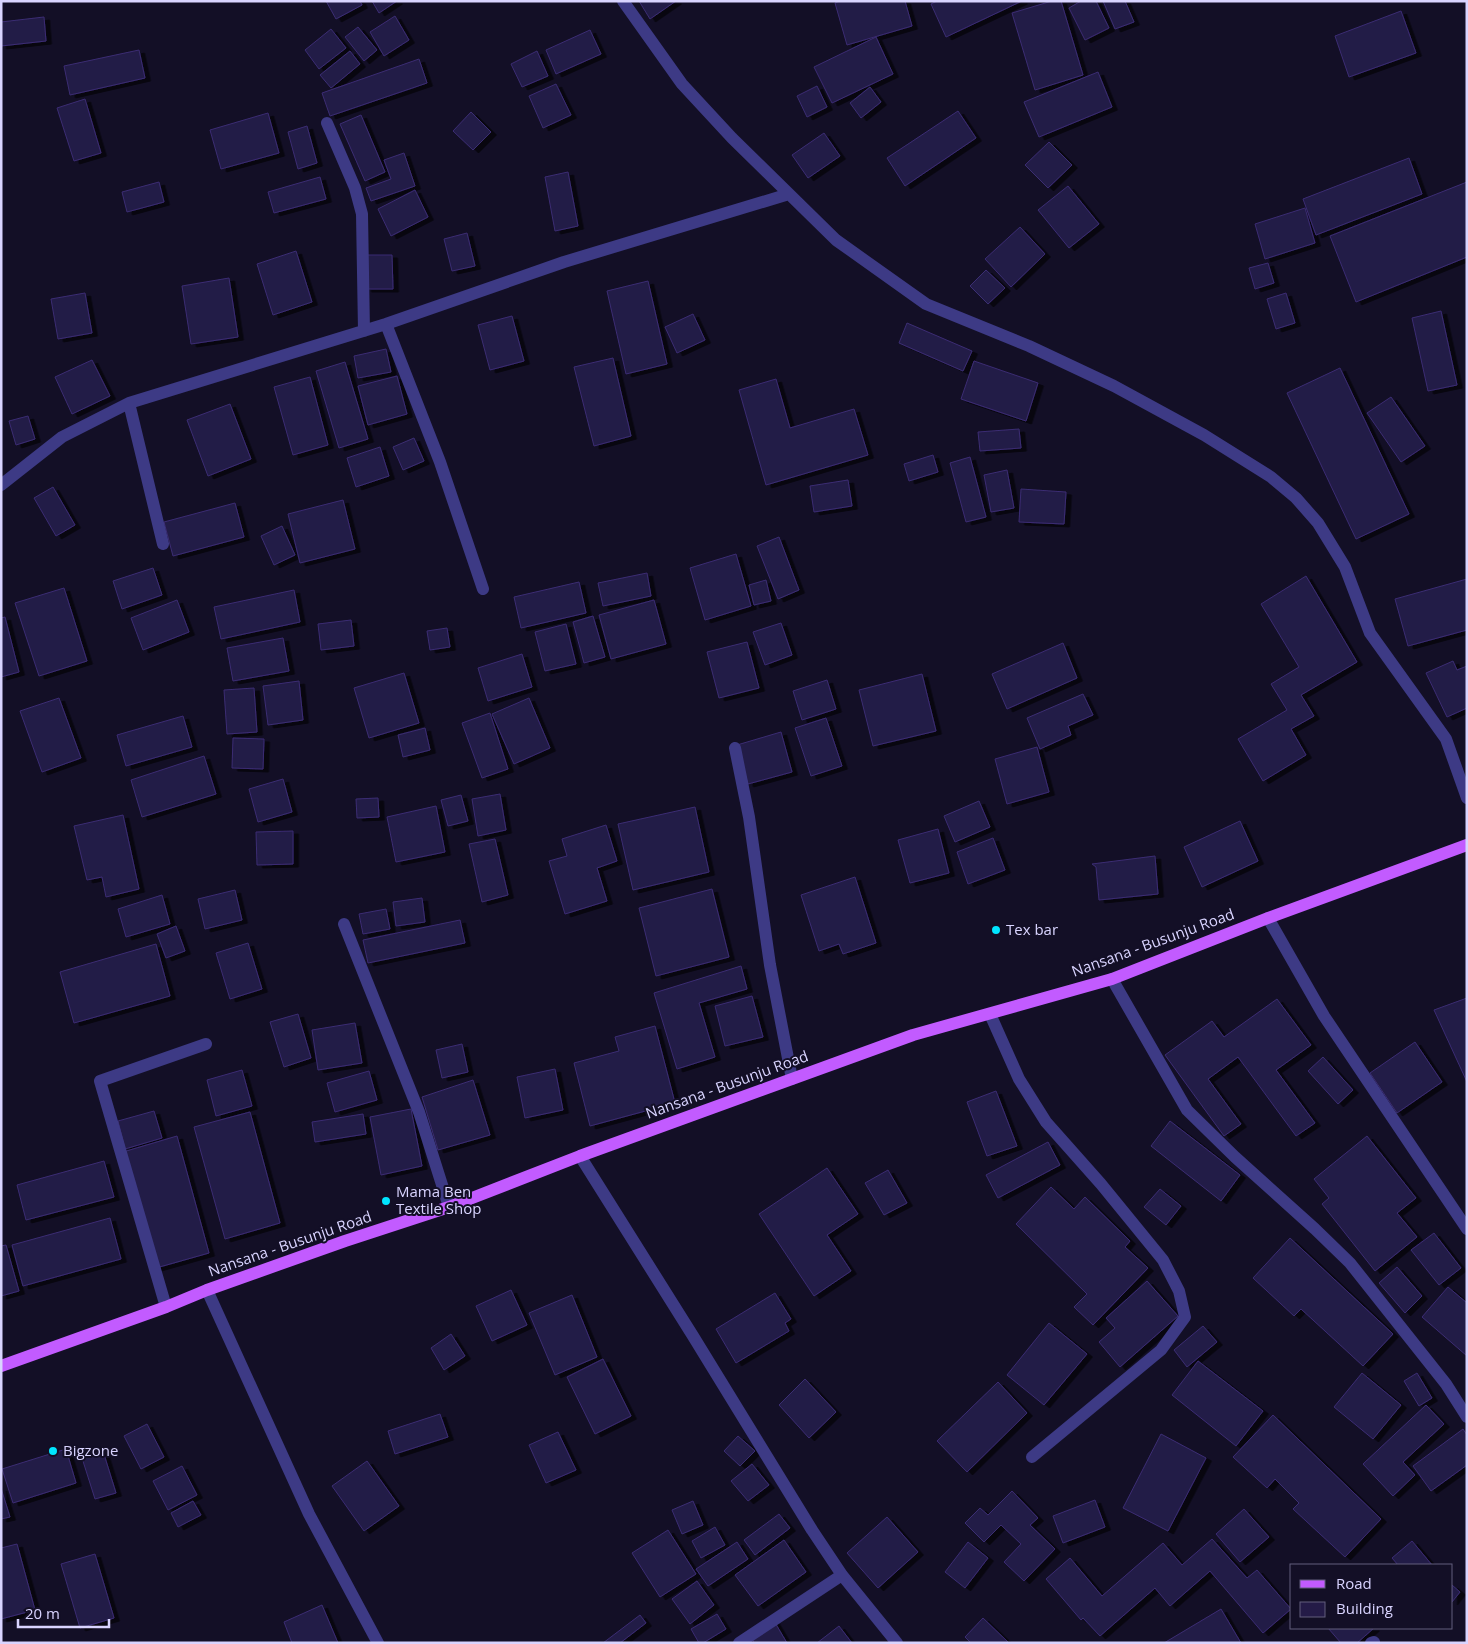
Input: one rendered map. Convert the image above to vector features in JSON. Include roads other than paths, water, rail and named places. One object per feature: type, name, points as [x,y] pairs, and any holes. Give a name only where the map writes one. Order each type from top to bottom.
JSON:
[{"type":"main road","name":"Nansana - Busunju Road","points":[[1,1366],[166,1308],[207,1290],[345,1241],[449,1208],[580,1156],[913,1035],[1112,979],[1268,918],[1467,845]]},
{"type":"street","points":[[623,1],[682,84],[732,138],[836,240],[926,304],[1029,346],[1114,386],[1204,435],[1272,477],[1296,498],[1318,522],[1345,567],[1370,633],[1446,739],[1467,798]]},
{"type":"street","points":[[327,123],[355,188],[362,214],[364,331]]},
{"type":"street","points":[[1,485],[62,437],[129,403],[386,324],[564,262],[789,194]]},
{"type":"street","points":[[386,324],[440,462],[483,589]]},
{"type":"street","points":[[129,403],[163,544]]},
{"type":"street","points":[[735,748],[749,817],[770,965],[792,1079]]},
{"type":"street","points":[[1268,918],[1324,1016],[1467,1230]]},
{"type":"street","points":[[344,924],[419,1112],[449,1208]]},
{"type":"street","points":[[1112,979],[1188,1110],[1235,1157],[1350,1263],[1446,1384],[1467,1418]]},
{"type":"street","points":[[990,1014],[1019,1079],[1046,1122],[1101,1184],[1163,1260],[1179,1291],[1184,1317],[1160,1350],[1032,1456]]},
{"type":"street","points":[[166,1308],[100,1081],[206,1044]]},
{"type":"street","points":[[580,1156],[812,1530],[842,1575],[897,1643]]},
{"type":"street","points":[[207,1290],[309,1514],[378,1643]]},
{"type":"street","points":[[739,1643],[842,1575]]},
{"type":"place","name":"Tex bar","points":[[996,930]]},
{"type":"place","name":"Mama Ben Textile Shop","points":[[386,1201]]},
{"type":"place","name":"Bigzone","points":[[53,1451]]}]
